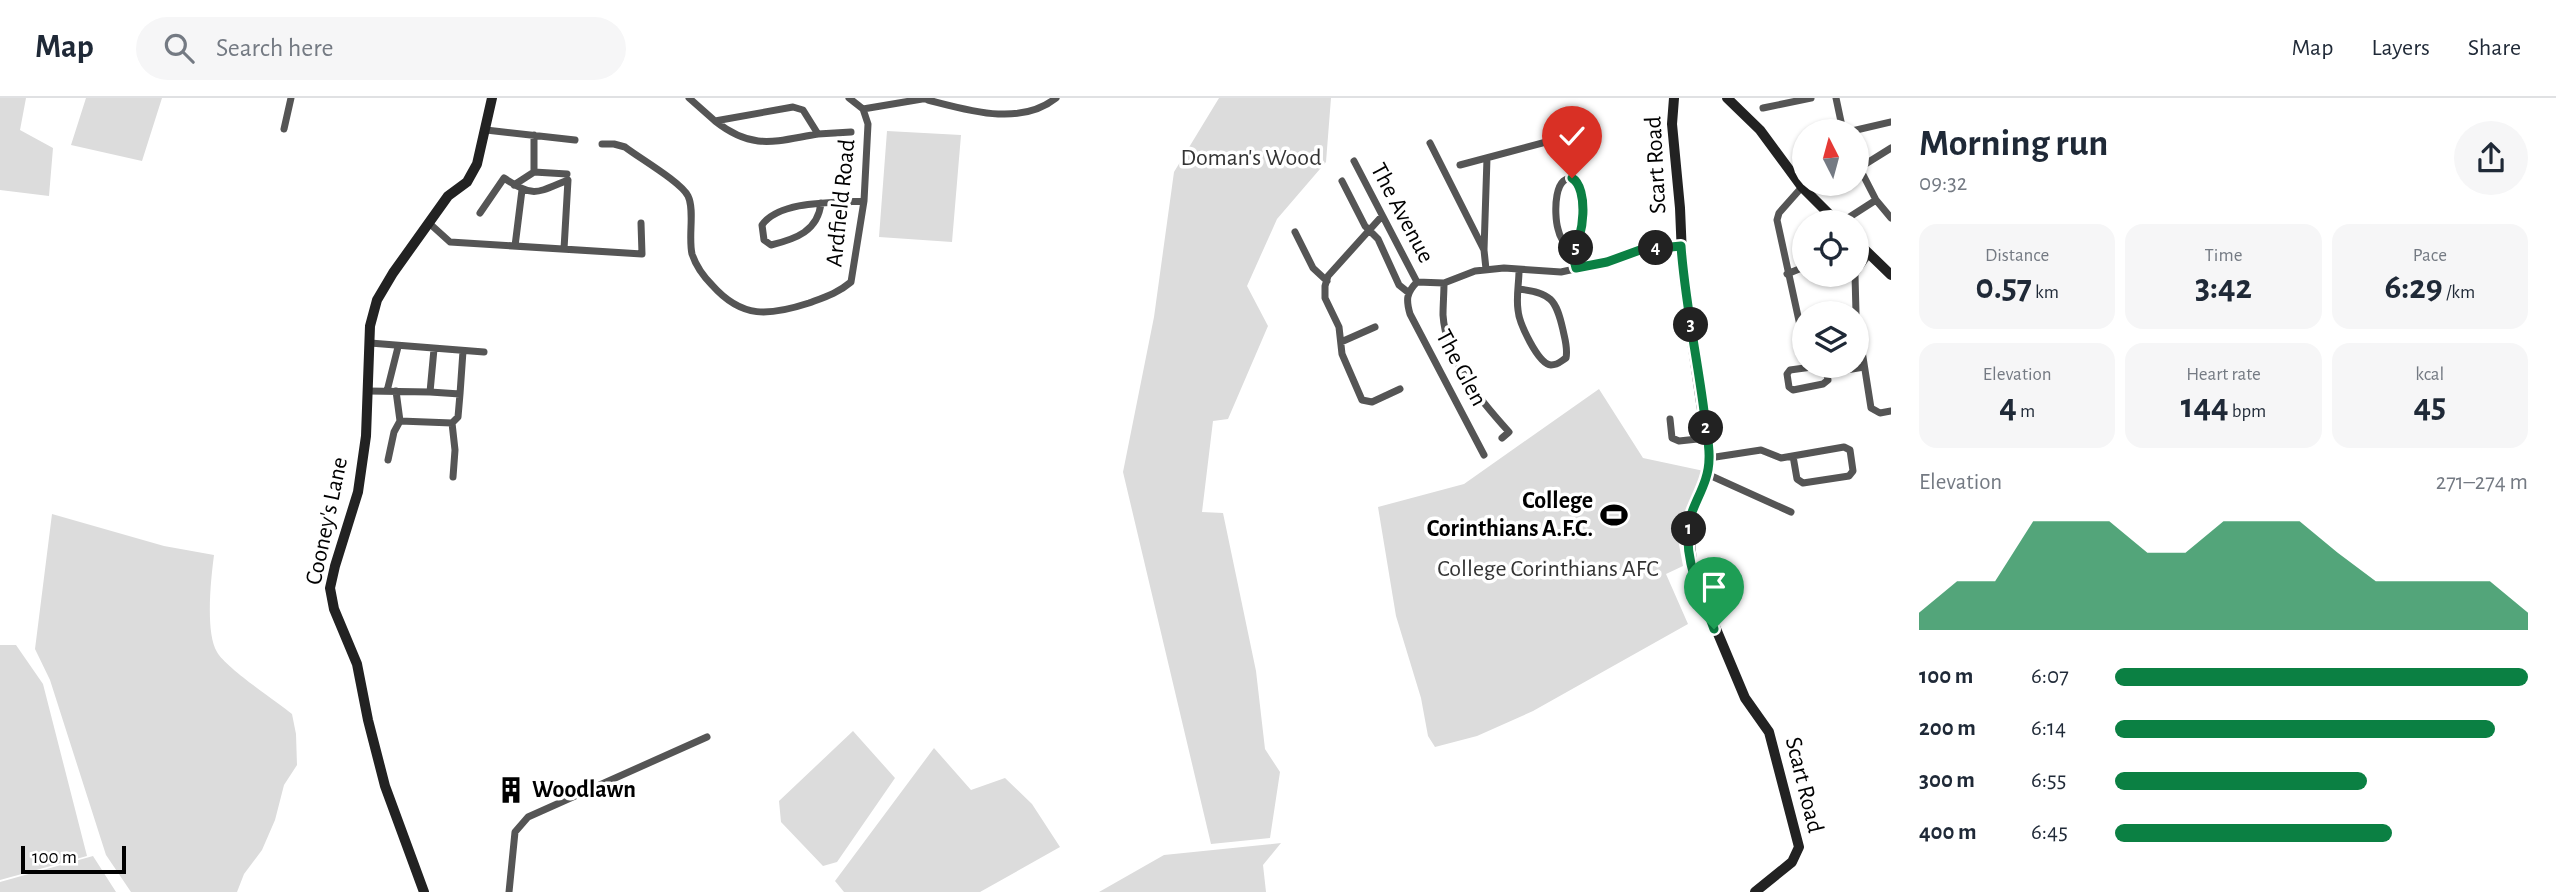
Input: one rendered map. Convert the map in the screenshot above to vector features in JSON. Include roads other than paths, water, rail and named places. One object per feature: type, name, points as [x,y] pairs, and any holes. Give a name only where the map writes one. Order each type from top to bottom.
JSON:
[{"type":"street","points":[[284,130],[291,98]]},
{"type":"street","name":"Cooney's Lane","points":[[424,892],[385,786],[357,664],[331,598],[331,579],[358,489],[366,436],[370,327],[377,300],[448,196],[467,182],[477,164],[492,98]]},
{"type":"street","points":[[689,98],[715,121],[742,138],[762,143],[851,132]]},
{"type":"street","points":[[849,98],[863,109],[928,99],[997,114],[1036,108],[1056,98]]},
{"type":"street","name":"Scart Road","points":[[1674,98],[1672,124],[1683,279],[1709,458],[1707,474],[1691,516],[1689,530],[1693,574],[1745,698],[1769,732],[1799,846],[1792,862],[1755,892]]},
{"type":"street","points":[[1727,98],[1760,130],[1792,173]]},
{"type":"street","points":[[1763,108],[1811,98]]},
{"type":"street","points":[[1836,98],[1840,119]]},
{"type":"street","points":[[715,121],[793,107],[803,110],[818,134]]},
{"type":"street","name":"Ardfield Road","points":[[602,144],[625,147],[683,190],[690,202],[691,245],[700,271],[722,295],[731,302],[757,313],[783,311],[838,293],[851,282],[864,201],[868,124],[863,109]]},
{"type":"street","points":[[1460,164],[1580,133],[1576,112]]},
{"type":"street","points":[[1869,127],[1891,122]]},
{"type":"street","points":[[485,130],[575,140]]},
{"type":"street","points":[[534,135],[534,172]]},
{"type":"street","points":[[1430,143],[1484,250]]},
{"type":"street","points":[[1869,159],[1891,148]]},
{"type":"street","points":[[1486,269],[1484,250],[1487,158]]},
{"type":"street","name":"The Avenue","points":[[1354,161],[1417,282]]},
{"type":"street","points":[[514,185],[534,172],[567,174]]},
{"type":"street","points":[[480,213],[504,178],[522,190],[536,193],[568,180],[564,249]]},
{"type":"street","points":[[1572,252],[1578,243],[1583,206],[1577,181],[1567,178],[1558,187],[1556,219],[1564,244],[1572,252],[1576,268]]},
{"type":"street","name":"The Glen","points":[[1342,181],[1369,230],[1378,239],[1399,285],[1408,296],[1410,314],[1484,455]]},
{"type":"street","points":[[1869,186],[1891,218]]},
{"type":"street","points":[[515,246],[522,190]]},
{"type":"street","points":[[1794,196],[1779,213],[1777,220],[1794,301]]},
{"type":"street","points":[[1811,196],[1825,210]]},
{"type":"street","points":[[1860,210],[1876,200]]},
{"type":"street","points":[[821,204],[819,218],[811,227],[790,240],[771,245],[764,240],[762,225],[768,217],[787,209],[821,204],[864,201]]},
{"type":"street","points":[[1382,216],[1327,281],[1325,298],[1339,327],[1342,354],[1362,400],[1372,402],[1401,389]]},
{"type":"street","points":[[429,223],[450,242],[642,254],[642,223]]},
{"type":"street","points":[[1295,232],[1313,268],[1327,281]]},
{"type":"street","points":[[1408,296],[1417,282],[1444,283],[1486,269],[1562,272],[1607,262],[1640,250],[1681,246]]},
{"type":"street","points":[[1869,254],[1891,275]]},
{"type":"street","points":[[1519,271],[1519,289],[1520,319],[1541,360],[1549,365],[1557,364],[1566,358],[1568,350],[1558,308],[1548,296],[1539,291],[1519,289]]},
{"type":"street","points":[[1787,274],[1792,272]]},
{"type":"street","points":[[1444,283],[1443,316],[1454,355],[1478,398],[1510,432],[1502,438]]},
{"type":"street","points":[[1341,342],[1375,327]]},
{"type":"street","points":[[370,343],[484,352]]},
{"type":"street","points":[[388,460],[394,432],[400,421],[391,391],[398,347]]},
{"type":"street","points":[[430,392],[434,349]]},
{"type":"street","points":[[400,421],[452,423],[458,417],[463,351]]},
{"type":"street","points":[[1792,370],[1787,374],[1789,387],[1793,390],[1823,384],[1828,378]]},
{"type":"street","points":[[1866,378],[1871,408],[1880,413],[1891,411]]},
{"type":"street","points":[[368,391],[460,394]]},
{"type":"street","points":[[1670,419],[1672,438],[1679,441],[1707,438]]},
{"type":"street","points":[[452,423],[456,450],[453,477]]},
{"type":"street","points":[[1709,458],[1761,450],[1781,458],[1844,447],[1850,450],[1853,471],[1849,476],[1803,483],[1797,480],[1793,456]]},
{"type":"street","points":[[1707,474],[1791,512]]},
{"type":"street","points":[[509,892],[515,832],[528,817],[537,810],[707,737]]},
{"type":"place","name":"College Corinthians A.F.C.","points":[[1614,515]]},
{"type":"place","name":"Woodlawn","points":[[511,790]]},
{"type":"park label","name":"Doman's Wood","points":[[1251,158]]},
{"type":"park label","name":"College Corinthians AFC","points":[[1548,569]]}]
